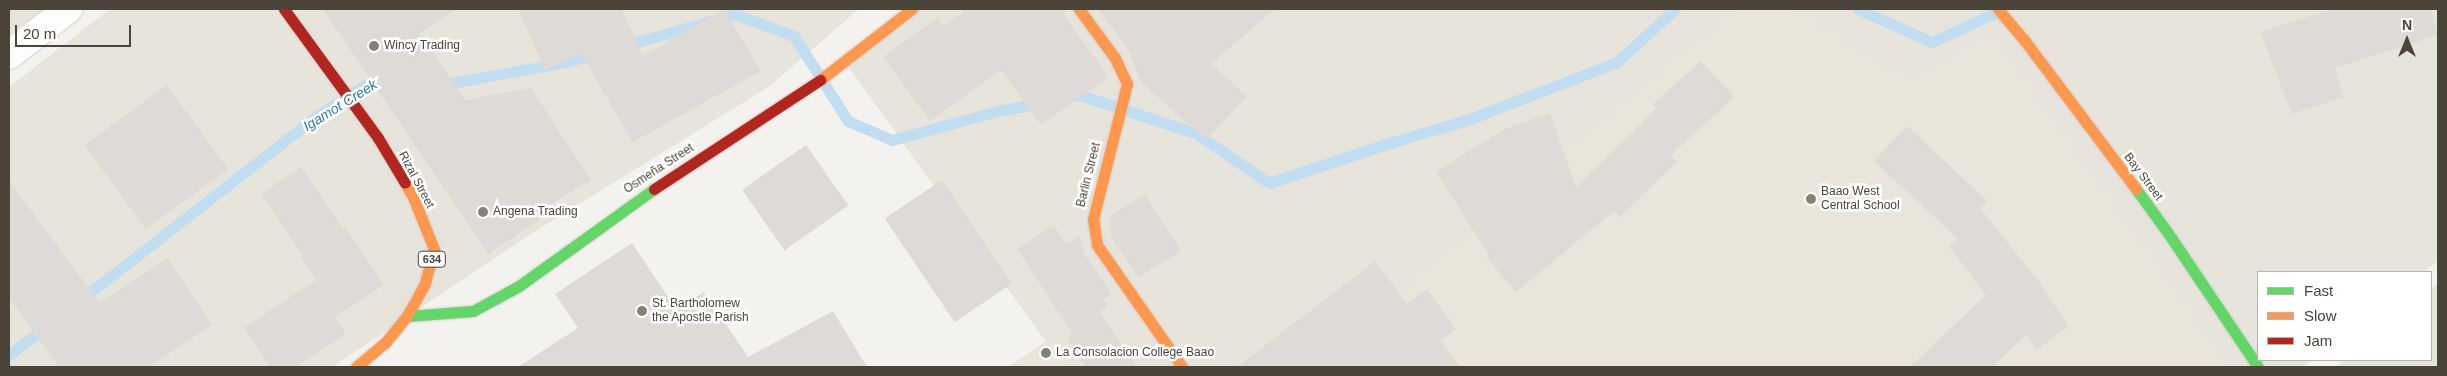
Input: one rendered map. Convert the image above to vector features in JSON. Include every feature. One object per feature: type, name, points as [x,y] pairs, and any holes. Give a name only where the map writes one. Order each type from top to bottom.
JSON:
[{"type":"street","points":[[9,55],[68,9]]},
{"type":"street","name":"Rizal Street","points":[[284,9],[378,138],[413,197],[434,249],[425,283],[407,316],[384,344],[356,367]]},
{"type":"street","name":"Osmeña Street","points":[[407,316],[473,311],[519,286],[627,206],[811,87],[912,9]]},
{"type":"street","name":"Barlin Street","points":[[1079,9],[1115,58],[1127,84],[1093,219],[1097,246],[1182,367]]},
{"type":"street","name":"Bay Street","points":[[1998,9],[2025,41],[2168,233],[2258,367]]},
{"type":"shaded area","points":[[9,9],[45,9],[9,34]]},
{"type":"shaded area","points":[[110,9],[859,9],[770,86],[531,234],[332,367],[9,367],[9,87]]},
{"type":"shaded area","points":[[919,9],[2438,9],[2438,261],[2425,271],[2257,271],[2257,361],[2311,361],[2303,367],[1064,367],[845,62]]},
{"type":"shaded area","name":"Baao West Central School","points":[[1740,9],[1791,9],[1906,82],[1994,39],[2228,367],[1415,367],[1373,317]]},
{"type":"shaded area","points":[[2438,283],[2438,367],[2335,367],[2343,361],[2432,361],[2432,288]]},
{"type":"shaded area","name":"La Consolacion College Baao","points":[[1051,338],[1073,367],[1008,367]]},
{"type":"building","points":[[323,9],[457,9],[420,33],[465,100],[531,88],[591,180],[540,211],[544,217],[488,254]]},
{"type":"building","points":[[518,9],[622,9],[643,56],[724,9],[761,71],[633,142],[581,54],[545,70]]},
{"type":"building","points":[[967,9],[1064,9],[1066,18],[1101,66],[1107,78],[1041,125],[1001,70],[930,121],[883,57],[937,18],[943,26]]},
{"type":"building","points":[[1098,9],[1275,9],[1211,64],[1247,96],[1206,140],[1142,83],[1128,49]]},
{"type":"building","points":[[2333,9],[2431,9],[2438,35],[2335,68],[2344,97],[2292,114],[2260,32]]},
{"type":"building","points":[[1701,61],[1734,97],[1671,155],[1677,161],[1620,217],[1614,211],[1516,292],[1486,257],[1489,255],[1436,172],[1504,129],[1550,113],[1576,187],[1657,108],[1653,104]]},
{"type":"building","points":[[167,85],[228,169],[146,229],[84,145]]},
{"type":"building","points":[[1907,126],[1987,201],[1980,208],[2044,288],[2069,326],[2037,350],[2026,335],[1992,367],[1910,367],[1986,295],[1949,246],[1958,239],[1874,161]]},
{"type":"building","points":[[806,145],[848,206],[785,250],[742,190]]},
{"type":"building","points":[[301,167],[343,229],[346,228],[384,285],[335,317],[346,334],[296,367],[270,367],[244,328],[316,280],[301,258],[303,256],[261,194]]},
{"type":"building","points":[[942,180],[1012,284],[955,322],[885,219]]},
{"type":"building","points":[[9,181],[100,303],[167,258],[212,325],[149,367],[59,367],[9,298]]},
{"type":"building","points":[[1145,194],[1181,251],[1139,277],[1112,239],[1109,220],[1110,216]]},
{"type":"building","points":[[1054,225],[1066,244],[1080,235],[1084,254],[1112,294],[1103,300],[1108,306],[1100,312],[1137,367],[1086,367],[1067,338],[1073,334],[1017,249]]},
{"type":"building","name":"St. Bartholomew the Apostle Parish","points":[[632,243],[676,309],[704,292],[748,357],[833,311],[867,367],[518,367],[578,328],[555,294]]},
{"type":"building","points":[[1375,261],[1407,304],[1427,289],[1456,329],[1440,341],[1460,367],[1237,367]]},
{"type":"waterway","points":[[1068,97],[1080,95],[1195,133],[1269,183],[1386,144],[1467,120],[1617,62],[1675,9]]},
{"type":"waterway","points":[[1858,9],[1932,42],[1999,11]]},
{"type":"waterway","points":[[623,46],[735,14],[794,36],[848,121],[892,140],[998,111],[1040,103]]},
{"type":"waterway","name":"Igamot Creek","points":[[440,85],[566,62],[598,53]]},
{"type":"waterway","name":"Igamot Creek","points":[[79,301],[318,115],[376,78],[386,79]]},
{"type":"waterway","name":"Igamot Creek","points":[[9,355],[47,326]]},
{"type":"traffic: fast","points":[[407,316],[473,311],[519,286],[654,189]]},
{"type":"traffic: fast","points":[[2136,189],[2168,233],[2258,367]]},
{"type":"traffic: slow","points":[[820,80],[912,9]]},
{"type":"traffic: slow","points":[[1079,9],[1115,58],[1127,84],[1093,219],[1097,245],[1182,367]]},
{"type":"traffic: slow","points":[[1998,9],[2025,41],[2136,189]]},
{"type":"traffic: slow","points":[[356,367],[385,343],[407,316],[425,283],[434,249],[413,197],[405,183]]},
{"type":"traffic: jam","points":[[284,9],[378,138],[405,183]]},
{"type":"traffic: jam","points":[[654,189],[820,80]]},
{"type":"place","name":"Wincy Trading","points":[[374,46]]},
{"type":"place","name":"Baao West Central School","points":[[1811,199]]},
{"type":"place","name":"Angena Trading","points":[[483,212]]},
{"type":"place","name":"St. Bartholomew the Apostle Parish","points":[[642,311]]},
{"type":"place","name":"La Consolacion College Baao","points":[[1046,353]]}]
